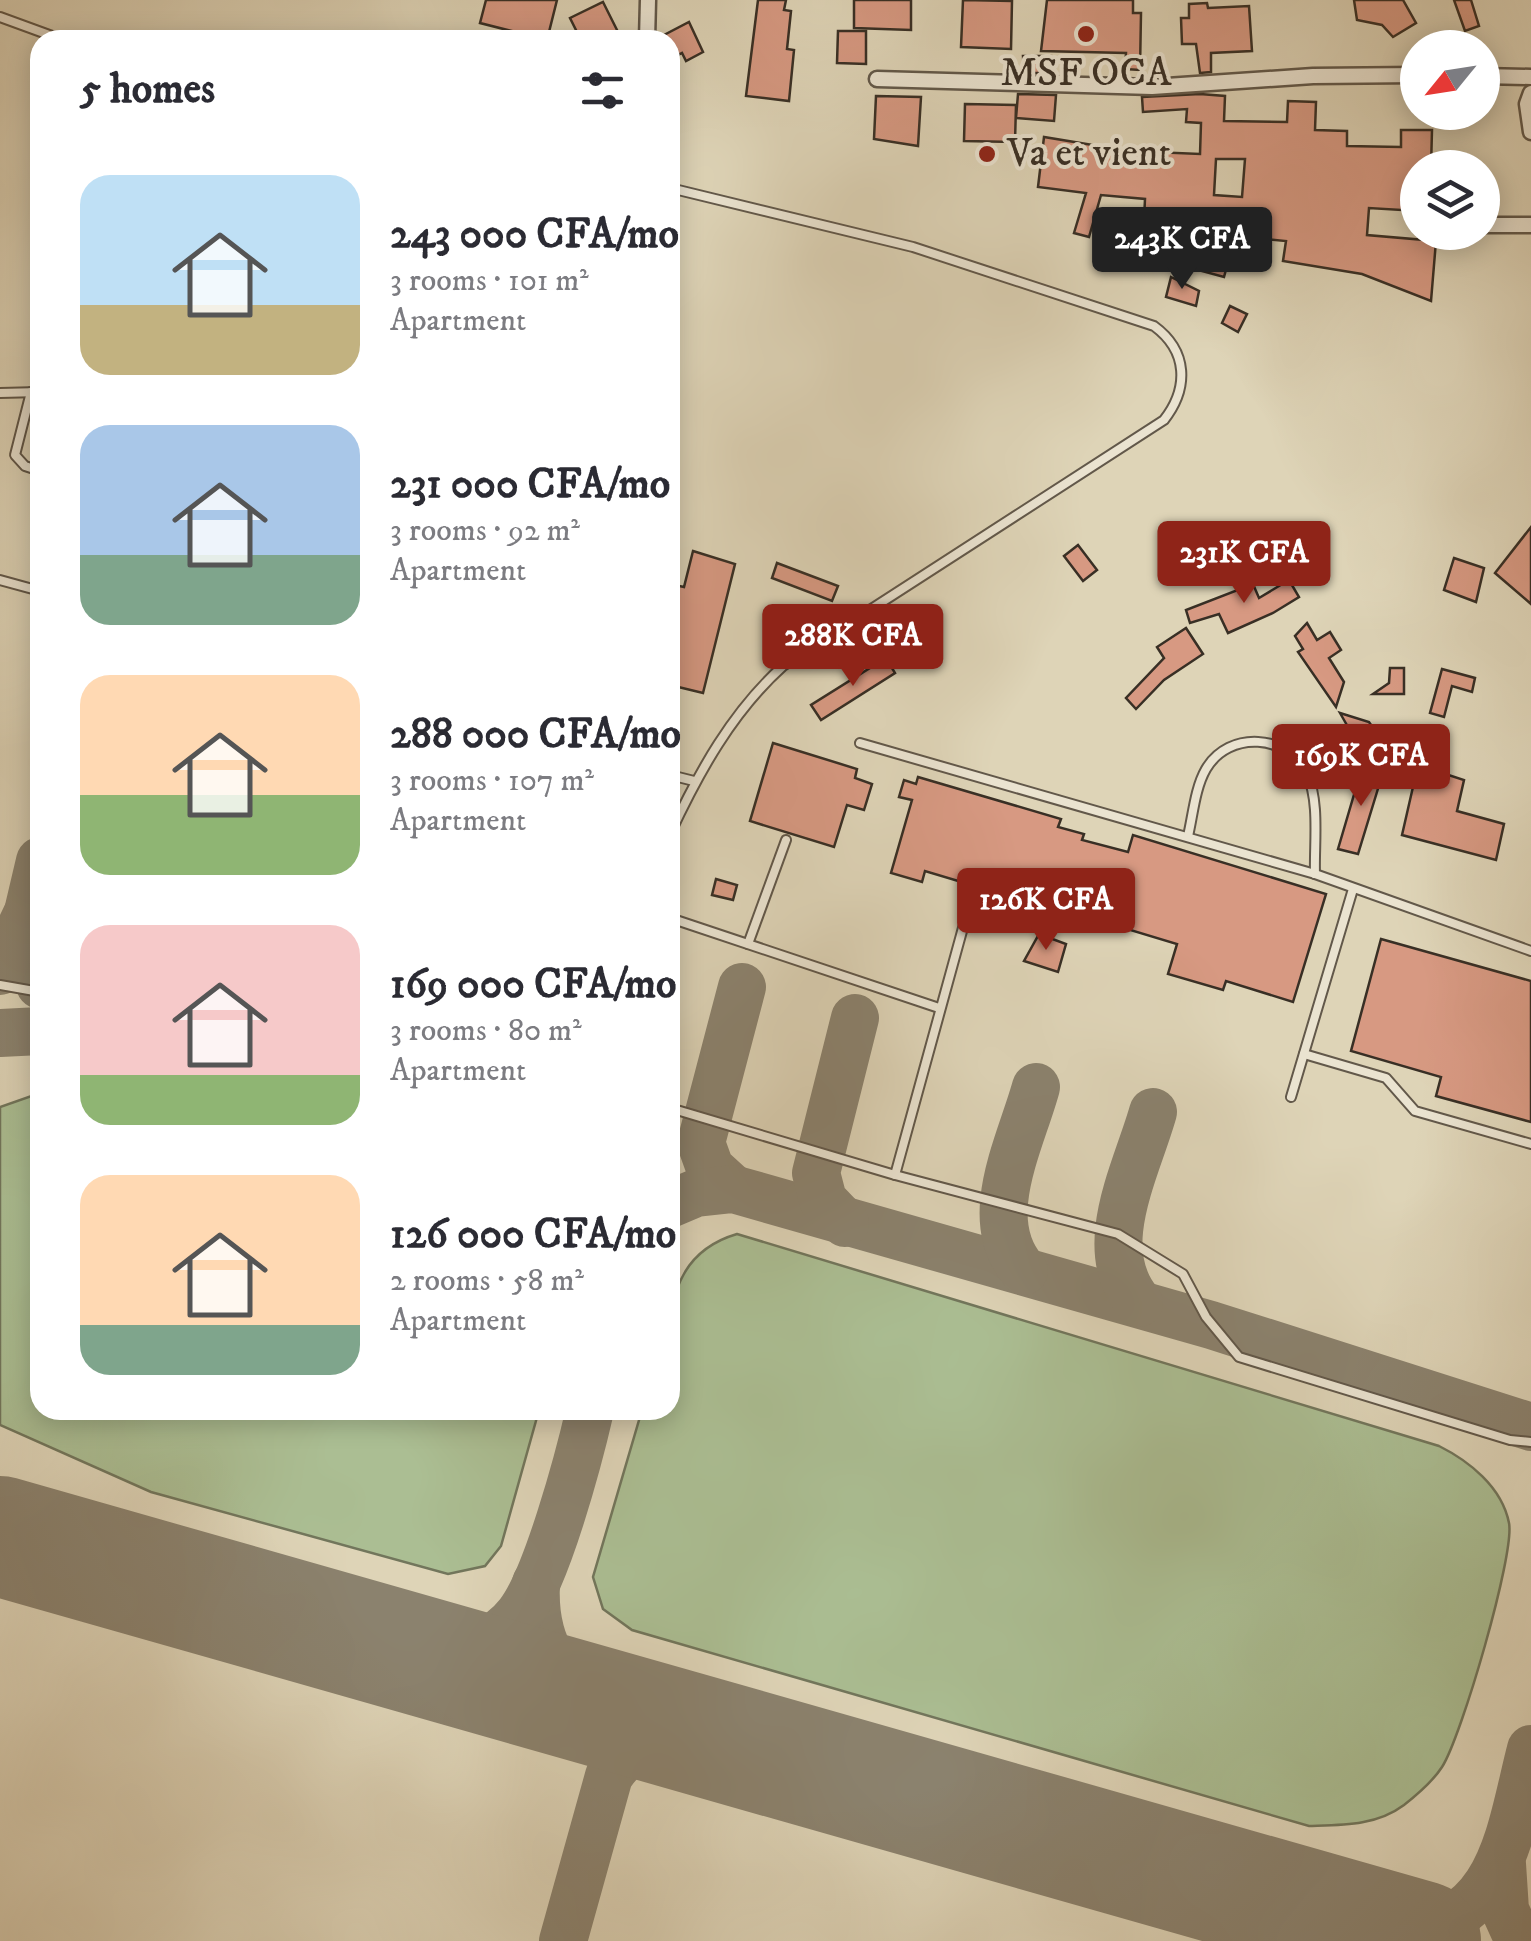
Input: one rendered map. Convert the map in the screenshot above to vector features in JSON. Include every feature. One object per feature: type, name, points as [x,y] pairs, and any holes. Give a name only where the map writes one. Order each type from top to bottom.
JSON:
[{"type":"street","points":[[647,30],[648,0]]},
{"type":"street","points":[[877,79],[1152,87],[1400,75]]},
{"type":"street","points":[[1500,77],[1531,78]]},
{"type":"street","points":[[1531,93],[1527,104],[1531,132]]},
{"type":"street","points":[[1500,225],[1531,225]]},
{"type":"lane","points":[[0,17],[36,30]]},
{"type":"lane","points":[[680,190],[913,247],[1154,326],[1171,341],[1182,371],[1180,392],[1164,420],[782,666],[737,715],[694,782],[680,812]]},
{"type":"lane","points":[[0,393],[30,392]]},
{"type":"lane","points":[[30,410],[15,455],[30,467]]},
{"type":"lane","points":[[0,580],[30,588]]},
{"type":"lane","points":[[860,743],[1316,874],[1531,951]]},
{"type":"lane","points":[[1188,836],[1200,780],[1212,760],[1240,743],[1274,744],[1294,756],[1311,785],[1316,874]]},
{"type":"lane","points":[[680,777],[694,782]]},
{"type":"lane","points":[[748,944],[786,840]]},
{"type":"lane","points":[[1291,1097],[1353,889]]},
{"type":"lane","points":[[680,921],[939,1008]]},
{"type":"lane","points":[[895,1175],[964,924]]},
{"type":"lane","points":[[0,985],[30,990]]},
{"type":"lane","points":[[1304,1054],[1386,1078],[1415,1110],[1531,1144]]},
{"type":"lane","points":[[680,1111],[895,1175],[1118,1234],[1183,1274],[1228,1346],[1252,1364],[1510,1440],[1531,1442]]},
{"type":"green space","points":[[30,1096],[30,1420],[536,1420],[501,1546],[485,1566],[448,1574],[151,1492],[0,1425],[0,1107]]},
{"type":"green space","points":[[737,1234],[1439,1446],[1462,1459],[1499,1498],[1509,1523],[1509,1541],[1473,1685],[1451,1749],[1438,1772],[1404,1805],[1382,1817],[1358,1823],[1309,1826],[632,1630],[603,1609],[593,1577],[639,1420],[680,1420],[680,1282],[692,1262],[711,1246]]},
{"type":"building","points":[[486,0],[557,0],[550,30],[508,30],[480,23]]},
{"type":"building","points":[[758,0],[786,0],[784,10],[791,11],[787,49],[794,50],[789,101],[746,96]]},
{"type":"building","points":[[854,0],[911,0],[911,30],[854,28]]},
{"type":"building","points":[[963,0],[1012,1],[1011,49],[961,47]]},
{"type":"building","points":[[1047,0],[1133,0],[1133,13],[1141,13],[1140,70],[1125,69],[1126,53],[1041,51]]},
{"type":"building","points":[[1354,0],[1403,0],[1416,23],[1393,37],[1382,25],[1357,20]]},
{"type":"building","points":[[1454,0],[1471,0],[1479,26],[1465,30]]},
{"type":"building","points":[[603,2],[617,30],[576,30],[570,18]]},
{"type":"building","points":[[1207,3],[1208,8],[1249,6],[1252,51],[1211,53],[1211,72],[1200,73],[1196,44],[1182,44],[1181,18],[1189,18],[1189,4]]},
{"type":"building","points":[[689,22],[703,52],[686,61],[680,54],[680,30],[674,30]]},
{"type":"building","points":[[838,31],[866,31],[866,64],[837,63]]},
{"type":"building","points":[[1023,56],[1051,56],[1051,73],[1024,73]]},
{"type":"building","points":[[1018,94],[1056,95],[1054,121],[1016,118]]},
{"type":"building","points":[[1200,94],[1225,96],[1224,121],[1287,122],[1288,101],[1316,102],[1315,130],[1347,131],[1347,146],[1401,147],[1401,130],[1432,130],[1431,150],[1400,150],[1400,210],[1369,208],[1367,235],[1400,238],[1400,250],[1435,250],[1431,301],[1362,274],[1283,261],[1286,241],[1235,236],[1224,277],[1147,256],[1156,221],[1144,220],[1145,199],[1101,195],[1089,237],[1074,233],[1086,193],[1038,187],[1044,137],[1129,151],[1200,154],[1201,123],[1186,122],[1187,109],[1143,112],[1142,97]],"holes":[[[1216,159],[1245,159],[1242,197],[1214,195]]]},
{"type":"building","points":[[876,96],[921,97],[918,146],[874,139]]},
{"type":"building","points":[[965,104],[1016,105],[1015,142],[964,141]]},
{"type":"building","points":[[1171,277],[1199,291],[1196,306],[1166,297]]},
{"type":"building","points":[[1230,306],[1247,314],[1238,332],[1222,323]]},
{"type":"building","points":[[1531,527],[1531,604],[1495,573]]},
{"type":"building","points":[[1078,545],[1097,570],[1083,581],[1064,556]]},
{"type":"building","points":[[693,551],[735,564],[703,693],[680,687],[680,586],[684,587]]},
{"type":"building","points":[[1454,558],[1484,568],[1476,602],[1444,590]]},
{"type":"building","points":[[777,563],[838,586],[832,601],[772,578]]},
{"type":"building","points":[[1289,580],[1299,597],[1228,633],[1219,614],[1190,623],[1186,610],[1253,584],[1259,598]]},
{"type":"building","points":[[1307,623],[1317,640],[1330,632],[1341,650],[1329,658],[1344,682],[1336,707],[1298,652],[1303,649],[1295,636]]},
{"type":"building","points":[[1186,628],[1203,654],[1164,680],[1136,709],[1126,698],[1164,658],[1157,647]]},
{"type":"building","points":[[886,658],[895,673],[821,720],[811,705]]},
{"type":"building","points":[[1390,668],[1404,668],[1404,694],[1373,694],[1389,683]]},
{"type":"building","points":[[1442,669],[1475,678],[1472,692],[1452,686],[1444,717],[1430,713]]},
{"type":"building","points":[[1340,713],[1369,722],[1378,735],[1349,754],[1341,741],[1352,734]]},
{"type":"building","points":[[773,743],[857,769],[855,778],[872,784],[864,810],[847,805],[834,847],[750,821]]},
{"type":"building","points":[[1363,764],[1384,769],[1358,854],[1338,849]]},
{"type":"building","points":[[1418,765],[1464,780],[1457,811],[1504,824],[1496,860],[1402,835]]},
{"type":"building","points":[[918,777],[1061,819],[1058,827],[1084,834],[1082,840],[1128,852],[1133,835],[1326,894],[1293,1002],[1226,981],[1223,990],[1168,974],[1177,944],[1107,923],[1113,897],[1069,885],[1062,912],[925,871],[922,882],[891,873],[912,800],[899,797],[904,780],[916,784]]},
{"type":"building","points":[[716,879],[737,885],[733,900],[712,895]]},
{"type":"building","points":[[1039,934],[1066,944],[1058,972],[1024,961]]},
{"type":"building","points":[[1381,939],[1531,981],[1531,1122],[1436,1096],[1441,1077],[1351,1051]]},
{"type":"taxiway","points":[[0,971],[30,904]]},
{"type":"taxiway","points":[[28,912],[26,944],[30,956]]},
{"type":"taxiway","points":[[733,1189],[710,1168],[701,1143],[742,987]]},
{"type":"taxiway","points":[[845,1223],[823,1200],[816,1173],[855,1018]]},
{"type":"taxiway","points":[[0,1033],[30,1032]]},
{"type":"taxiway","points":[[1024,1271],[1011,1251],[1004,1206],[1013,1157],[1036,1087]]},
{"type":"taxiway","points":[[1139,1303],[1126,1282],[1119,1259],[1119,1235],[1122,1210],[1153,1112]]},
{"type":"taxiway","points":[[680,1200],[696,1193],[733,1189],[1211,1325],[1531,1427]]},
{"type":"taxiway","points":[[432,1659],[480,1644],[501,1632],[519,1614],[551,1546],[587,1420]]},
{"type":"taxiway","points":[[536,1583],[538,1623],[550,1655],[571,1683],[602,1707]]},
{"type":"taxiway","points":[[563,1941],[609,1776],[627,1755],[647,1742],[697,1732]]},
{"type":"taxiway","points":[[1393,1933],[1430,1927],[1458,1914],[1479,1895],[1507,1843],[1531,1749]]},
{"type":"taxiway","points":[[1502,1864],[1505,1910],[1519,1941]]},
{"type":"runway","points":[[0,1536],[1421,1941]]},
{"type":"place","name":"MSF OCA","points":[[1086,34]]},
{"type":"place","name":"Va et vient","points":[[987,154]]}]
